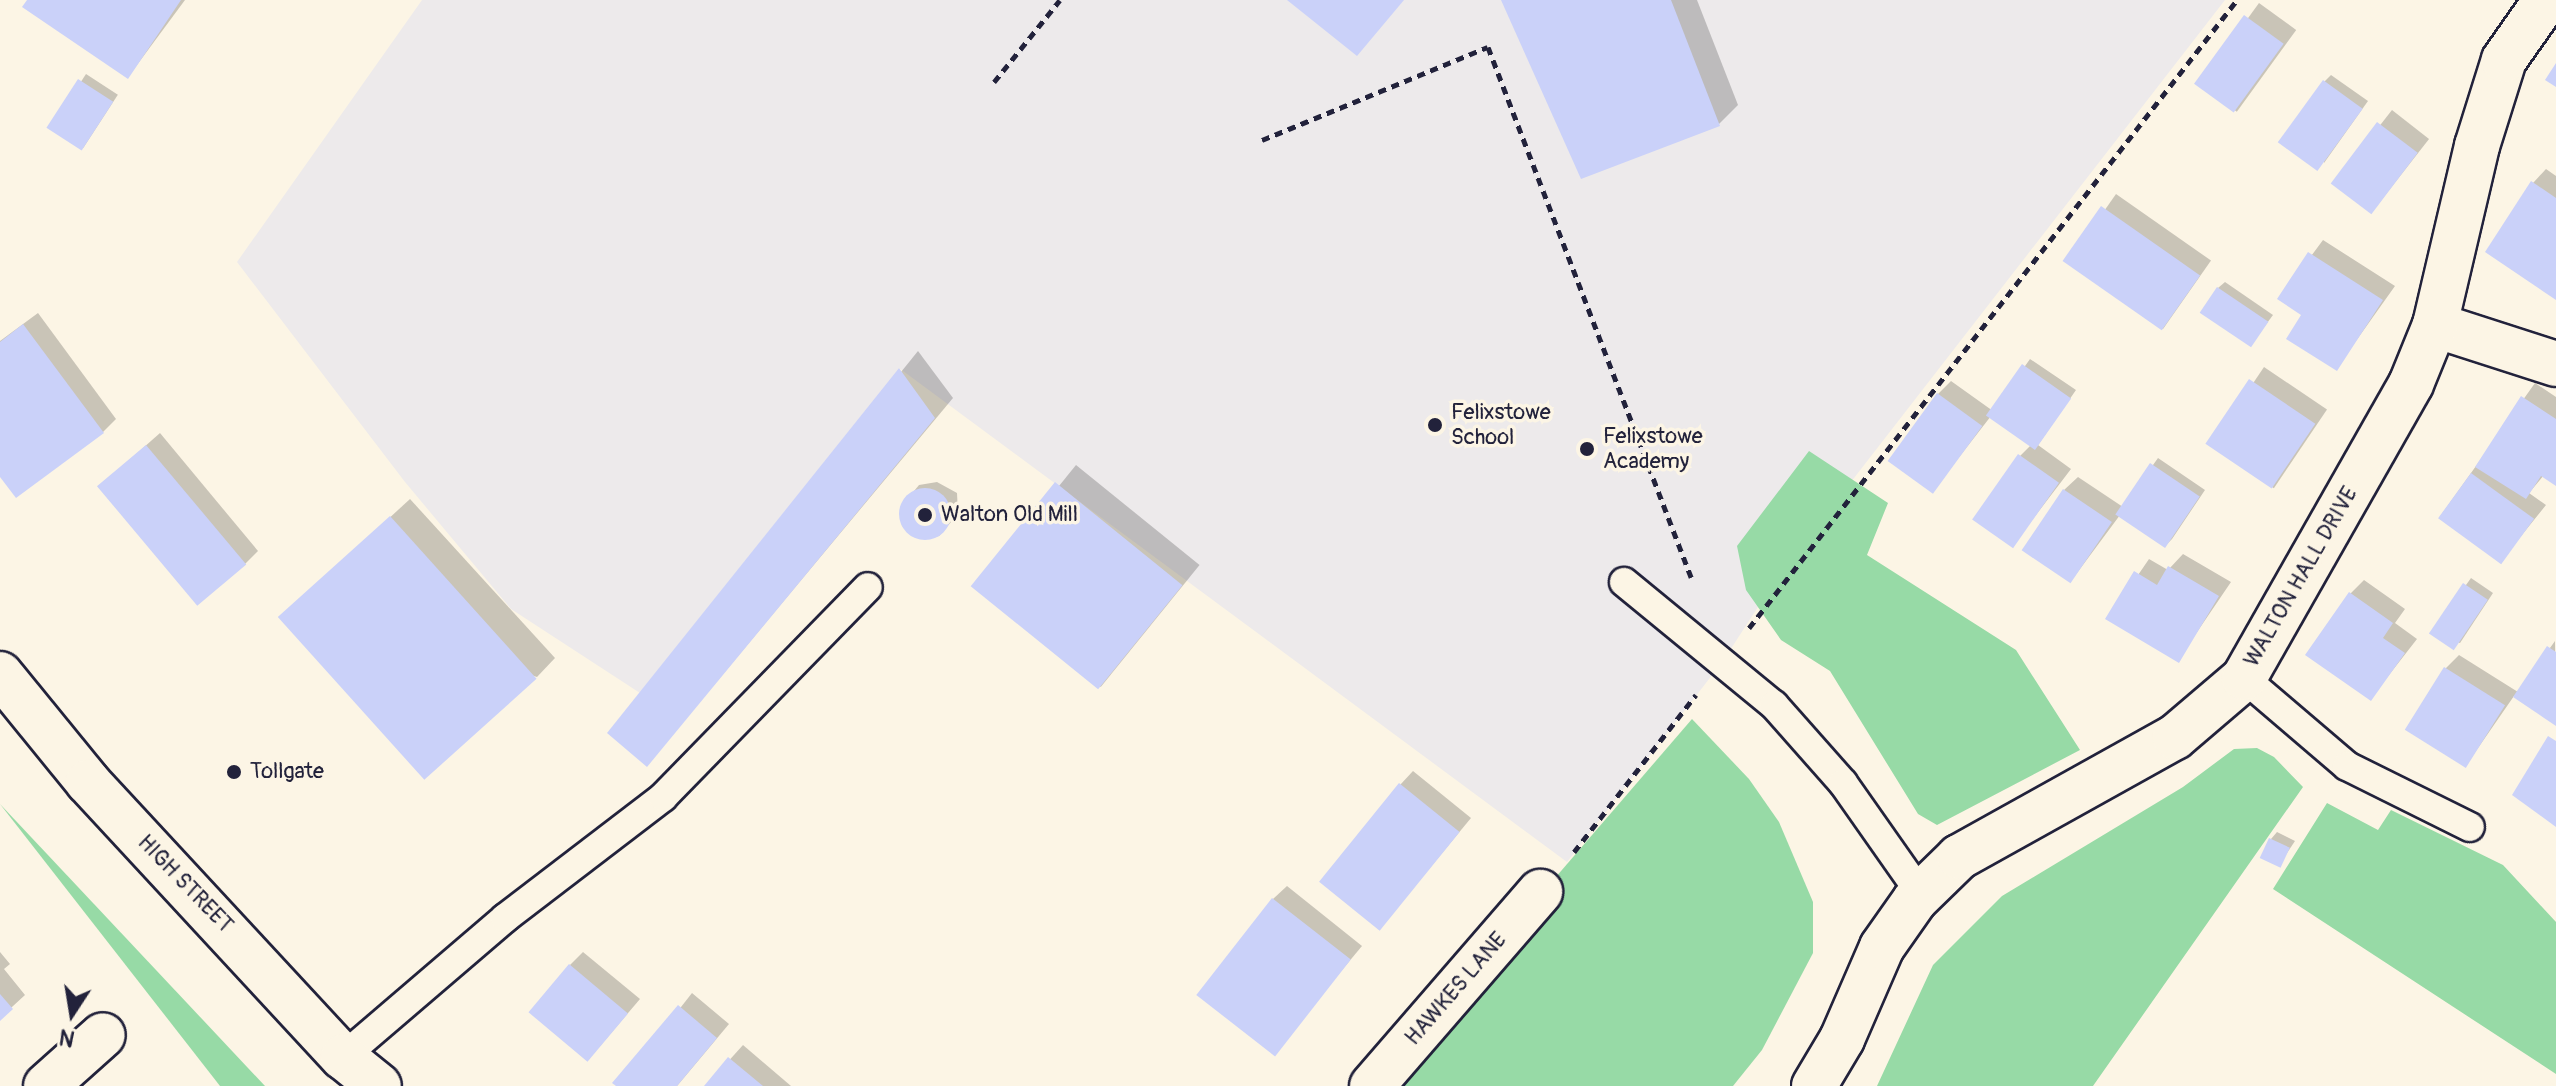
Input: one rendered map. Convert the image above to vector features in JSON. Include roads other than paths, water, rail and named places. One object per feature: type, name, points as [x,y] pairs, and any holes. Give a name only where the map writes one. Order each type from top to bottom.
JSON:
[{"type":"street","name":"WALTON HALL DRIVE","points":[[1814,1086],[1842,1039],[1882,947],[1921,894],[1959,857],[2175,737],[2244,678],[2411,384],[2435,325],[2477,146],[2504,60],[2546,0]]},
{"type":"street","points":[[2435,325],[2556,364]]},
{"type":"street","name":"HIGH STREET","points":[[0,674],[88,782],[343,1057],[379,1086]]},
{"type":"street","name":"HAWKES LANE","points":[[1372,1086],[1540,892]]},
{"type":"street","points":[[46,1086],[103,1035]]},
{"type":"lane","points":[[1624,582],[1774,705],[1843,783],[1921,894]]},
{"type":"lane","points":[[343,1057],[505,918],[663,797],[868,587]]},
{"type":"lane","points":[[2244,678],[2347,766],[2470,827]]},
{"type":"place","name":"Felixstowe School","points":[[1435,425]]},
{"type":"place","name":"Felixstowe Academy","points":[[1587,449]]},
{"type":"place","name":"Walton Old Mill","points":[[925,515]]},
{"type":"place","name":"Tollgate","points":[[234,772]]}]
